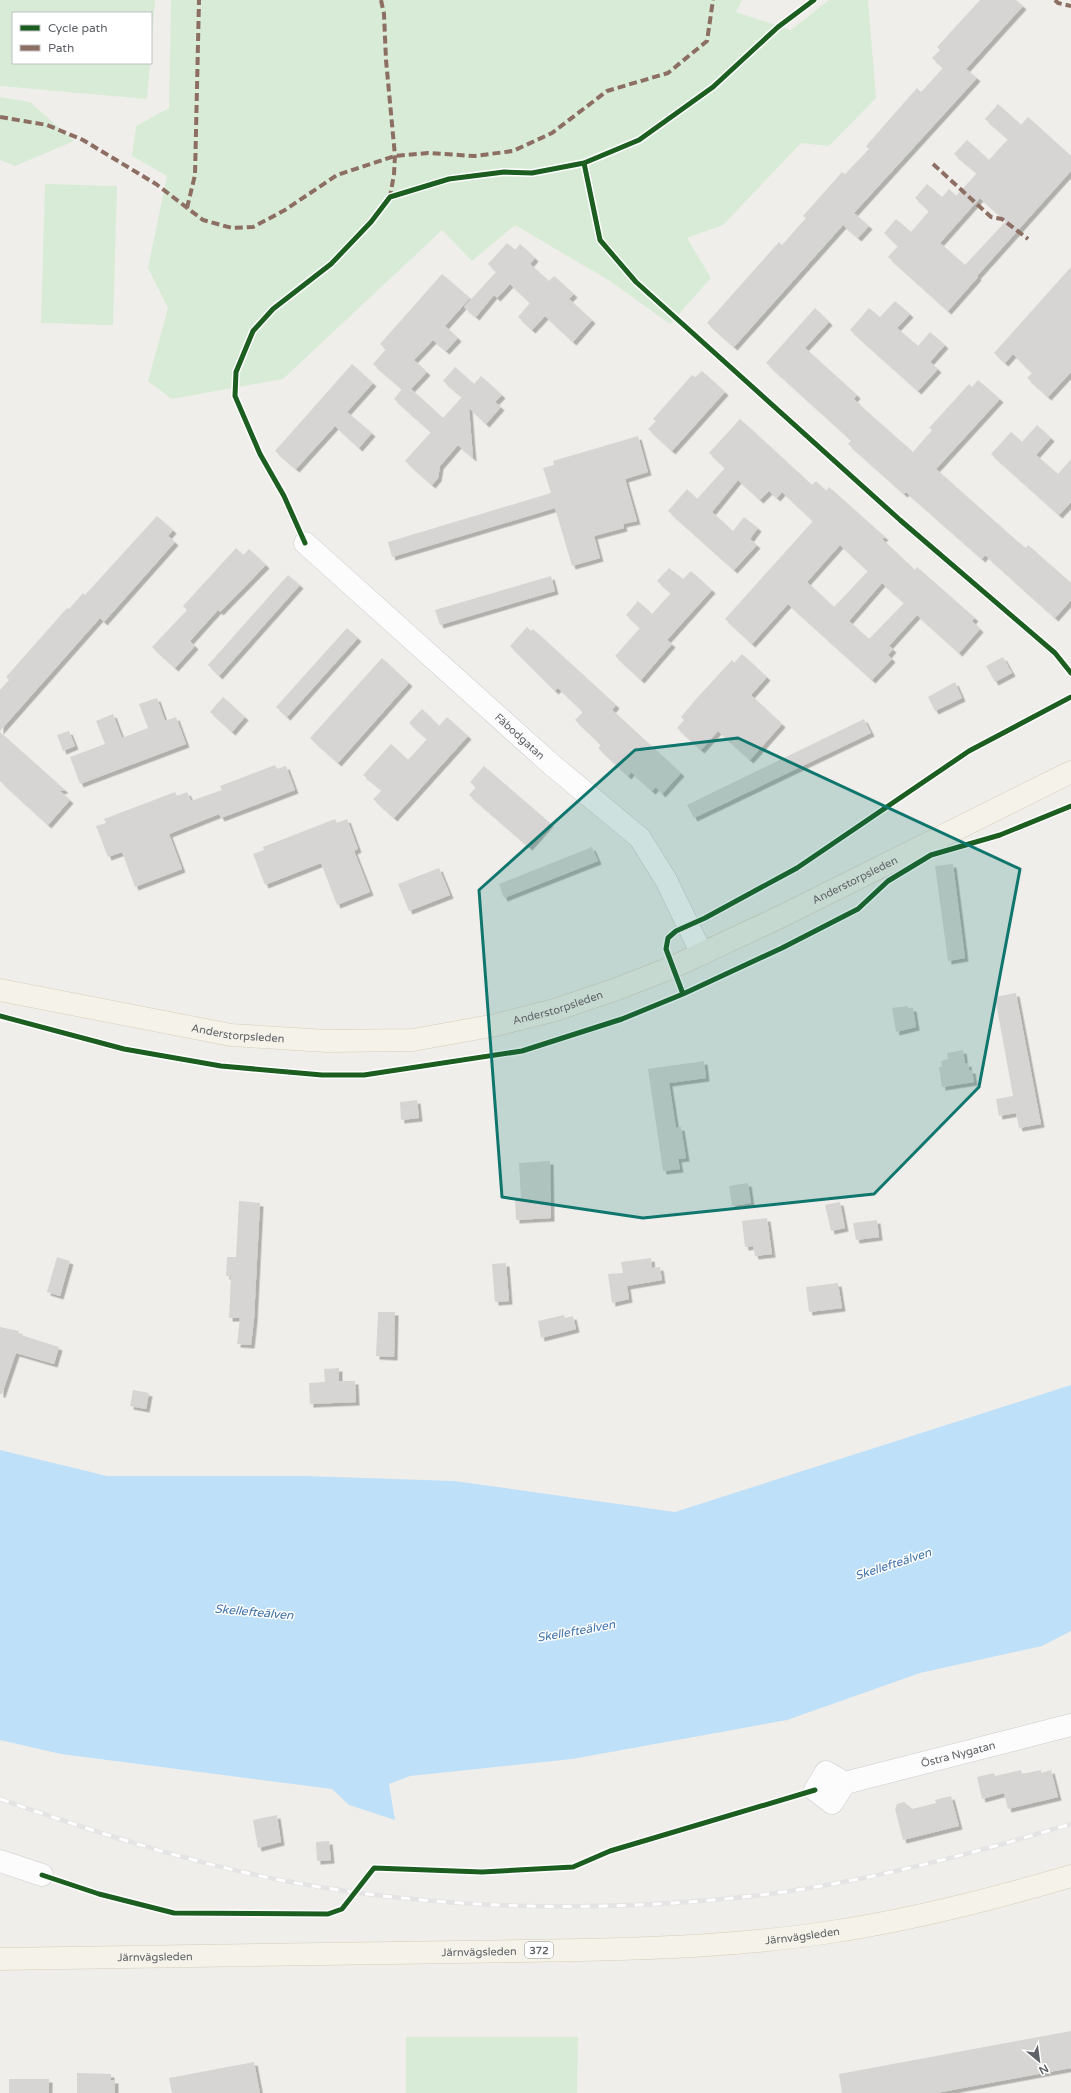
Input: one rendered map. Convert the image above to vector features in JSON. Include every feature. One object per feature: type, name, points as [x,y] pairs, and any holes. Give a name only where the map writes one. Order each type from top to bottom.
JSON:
[{"type":"main road","name":"Anderstorpsleden","points":[[0,990],[231,1035],[326,1041],[413,1040],[496,1025],[555,1010],[617,989],[702,954],[1071,772]]},
{"type":"main road","name":"Järnvägsleden","points":[[0,1959],[583,1950],[672,1948],[727,1944],[824,1933],[916,1917],[1008,1895],[1071,1876]]},
{"type":"street","name":"Fäbodgatan","points":[[305,543],[552,765],[640,838],[666,880],[702,954]]},
{"type":"street","name":"Östra Nygatan","points":[[845,1783],[1071,1725]]},
{"type":"street","points":[[0,1861],[42,1875]]},
{"type":"highlighted area","points":[[738,738],[1020,869],[979,1087],[874,1194],[643,1218],[502,1197],[479,890],[635,750]]},
{"type":"green space","points":[[0,0],[155,0],[152,38],[152,12],[12,12],[12,64],[150,64],[147,99],[0,86]]},
{"type":"green space","points":[[171,0],[742,0],[736,12],[791,30],[829,0],[868,0],[876,98],[829,146],[801,143],[723,225],[687,238],[711,278],[670,324],[610,281],[515,225],[472,261],[442,230],[283,379],[172,399],[148,381],[168,308],[148,268],[167,176],[132,156],[136,126],[169,108]]},
{"type":"green space","points":[[0,97],[30,102],[74,141],[15,166],[0,160]]},
{"type":"green space","points":[[45,184],[117,186],[113,325],[41,323]]},
{"type":"green space","points":[[406,2037],[578,2037],[577,2093],[406,2093]]},
{"type":"water","name":"Skellefteälven","points":[[1071,1385],[1071,1631],[1042,1646],[920,1673],[787,1720],[572,1759],[410,1776],[389,1784],[395,1820],[349,1805],[332,1789],[61,1754],[0,1740],[0,1450],[107,1476],[305,1476],[454,1481],[675,1512]]},
{"type":"building","points":[[980,0],[1016,0],[1023,6],[966,69],[977,78],[854,213],[869,226],[858,238],[843,225],[734,347],[707,323],[779,242],[782,245],[806,218],[803,216],[842,172],[845,174],[869,149],[866,146],[917,88],[921,92],[943,68],[932,58],[940,50],[937,47]]},
{"type":"building","points":[[998,104],[1021,125],[1028,117],[1071,156],[1071,171],[977,276],[978,277],[948,311],[888,257],[898,246],[884,233],[896,219],[911,232],[929,211],[915,198],[927,184],[942,197],[949,189],[956,196],[977,173],[954,154],[967,140],[989,160],[1008,139],[985,119]],"holes":[[[980,198],[1006,221],[965,265],[940,243]]]},
{"type":"building","points":[[507,243],[515,250],[520,244],[535,258],[530,264],[549,281],[554,276],[574,294],[569,299],[592,320],[573,342],[545,316],[532,330],[518,317],[530,303],[510,284],[497,298],[494,295],[476,317],[464,307],[496,272],[488,264]]},
{"type":"building","points":[[1071,267],[1071,372],[1048,397],[1027,378],[1032,373],[1013,354],[1005,363],[994,353]]},
{"type":"building","points":[[442,274],[470,298],[445,326],[458,338],[446,351],[433,340],[414,360],[427,372],[411,389],[443,418],[462,397],[443,381],[455,367],[474,384],[481,376],[502,395],[495,402],[501,407],[486,424],[469,408],[473,458],[458,445],[440,466],[438,478],[432,485],[405,461],[431,432],[394,399],[402,389],[373,364],[386,349],[380,344]]},
{"type":"building","points":[[895,301],[910,314],[897,328],[918,346],[930,332],[945,345],[930,362],[938,369],[918,391],[850,330],[869,308],[880,317]]},
{"type":"building","points":[[815,308],[829,322],[805,348],[857,395],[854,399],[862,407],[913,452],[932,430],[929,428],[969,384],[972,387],[978,380],[1000,399],[936,469],[1017,541],[1026,548],[1028,545],[1071,583],[1071,600],[1055,618],[985,555],[982,559],[906,492],[904,494],[848,444],[851,440],[766,363]]},
{"type":"building","points":[[352,364],[373,383],[347,412],[372,433],[359,448],[335,426],[296,469],[275,451]]},
{"type":"building","points":[[702,371],[725,392],[672,451],[648,429],[656,421],[653,419],[692,375],[695,377]]},
{"type":"building","points":[[740,419],[812,485],[816,481],[826,491],[829,487],[885,537],[882,539],[915,570],[917,567],[975,618],[972,621],[980,629],[959,653],[917,615],[889,646],[893,649],[888,655],[892,659],[872,680],[788,604],[752,644],[725,619],[813,521],[782,492],[777,498],[769,491],[760,500],[738,480],[712,512],[733,531],[744,517],[758,528],[750,539],[757,545],[734,570],[668,511],[687,489],[697,499],[725,468],[709,453]],"holes":[[[840,545],[868,571],[834,607],[807,582]],[[882,583],[904,603],[869,639],[849,621]]]},
{"type":"building","points":[[1037,425],[1051,438],[1036,455],[1058,474],[1071,459],[1071,502],[1059,515],[991,454],[1011,432],[1022,442]]},
{"type":"building","points":[[638,436],[648,472],[625,479],[637,521],[623,524],[624,528],[594,536],[600,558],[572,566],[555,508],[392,557],[388,542],[551,493],[543,468],[554,465],[553,461]]},
{"type":"building","points":[[157,516],[173,530],[168,536],[175,542],[104,622],[100,618],[0,731],[0,690],[9,680],[6,677],[67,608],[69,609],[83,593],[85,595]]},
{"type":"building","points":[[236,548],[243,555],[249,549],[266,565],[220,612],[218,610],[190,641],[195,646],[175,668],[152,647],[187,610],[183,606]]},
{"type":"building","points":[[669,568],[683,579],[691,571],[712,590],[667,640],[672,644],[641,680],[615,656],[640,628],[626,615],[638,601],[652,614],[671,593],[657,581]]},
{"type":"building","points":[[288,575],[300,585],[219,676],[208,665]]},
{"type":"building","points":[[551,576],[555,591],[440,625],[435,610]]},
{"type":"building","points":[[527,627],[531,631],[533,629],[616,705],[612,710],[681,773],[662,794],[656,787],[652,791],[631,772],[628,776],[598,748],[601,745],[575,720],[583,712],[558,688],[555,691],[510,646]]},
{"type":"building","points":[[347,628],[358,638],[287,717],[276,707]]},
{"type":"building","points":[[742,654],[767,677],[751,695],[782,724],[750,760],[718,731],[701,750],[677,728],[684,720],[681,717],[697,698],[732,660],[734,663]]},
{"type":"building","points":[[1003,657],[1012,673],[995,682],[986,666]]},
{"type":"building","points":[[382,658],[409,683],[338,763],[310,738]]},
{"type":"building","points":[[955,682],[962,698],[935,711],[928,697]]},
{"type":"building","points":[[223,697],[245,717],[232,732],[210,712]]},
{"type":"building","points":[[157,698],[165,721],[176,717],[186,744],[80,784],[70,757],[105,744],[96,721],[113,714],[122,738],[148,728],[139,704]]},
{"type":"building","points":[[422,709],[439,726],[447,717],[468,736],[394,818],[373,799],[382,790],[363,775],[391,744],[408,760],[427,739],[409,723]]},
{"type":"building","points":[[864,719],[871,733],[694,818],[687,805]]},
{"type":"building","points":[[69,731],[75,746],[63,751],[57,735]]},
{"type":"building","points":[[0,732],[65,790],[60,791],[70,800],[48,825],[0,781]]},
{"type":"building","points":[[275,765],[277,769],[286,766],[295,790],[221,818],[219,814],[169,834],[182,869],[135,887],[122,852],[108,857],[96,826],[106,823],[104,819],[175,792],[177,796],[187,792],[191,801],[222,790],[220,786]]},
{"type":"building","points":[[484,766],[550,823],[529,847],[469,795],[476,787],[470,782]]},
{"type":"building","points":[[335,819],[337,823],[347,819],[358,849],[354,851],[370,892],[337,905],[321,863],[265,885],[253,854],[264,850],[263,847]]},
{"type":"building","points":[[592,847],[598,861],[504,898],[499,884]]},
{"type":"building","points":[[953,864],[965,958],[948,961],[935,866]]},
{"type":"building","points":[[439,868],[450,895],[409,911],[398,884]]},
{"type":"building","points":[[1016,993],[1041,1124],[1019,1128],[1016,1113],[999,1116],[996,1099],[1013,1096],[995,997]]},
{"type":"building","points":[[908,1006],[908,1008],[913,1008],[916,1027],[896,1032],[892,1008]]},
{"type":"building","points":[[963,1050],[965,1064],[968,1063],[969,1070],[972,1070],[974,1082],[942,1087],[939,1067],[942,1067],[941,1061],[948,1059],[947,1053]]},
{"type":"building","points":[[704,1061],[706,1078],[669,1083],[676,1128],[681,1127],[686,1158],[678,1159],[680,1169],[663,1171],[648,1069]]},
{"type":"building","points":[[417,1100],[419,1118],[401,1120],[400,1102]]},
{"type":"building","points":[[550,1161],[551,1218],[516,1220],[515,1198],[521,1198],[519,1163]]},
{"type":"building","points":[[748,1183],[751,1203],[732,1206],[729,1186]]},
{"type":"building","points":[[239,1201],[260,1203],[254,1319],[251,1345],[237,1344],[240,1318],[229,1318],[231,1276],[226,1276],[227,1257],[236,1257]]},
{"type":"building","points":[[840,1202],[845,1228],[831,1231],[825,1205]]},
{"type":"building","points":[[767,1218],[772,1254],[755,1256],[753,1246],[745,1247],[742,1221]]},
{"type":"building","points":[[877,1220],[879,1237],[856,1240],[853,1223]]},
{"type":"building","points":[[57,1257],[70,1261],[60,1296],[47,1292]]},
{"type":"building","points":[[651,1258],[652,1268],[660,1267],[662,1280],[627,1286],[629,1299],[612,1303],[608,1274],[623,1273],[621,1262]]},
{"type":"building","points":[[506,1263],[509,1301],[495,1302],[492,1264]]},
{"type":"building","points":[[838,1283],[842,1308],[809,1312],[806,1287]]},
{"type":"building","points":[[378,1312],[395,1312],[394,1357],[376,1356]]},
{"type":"building","points":[[564,1315],[565,1318],[573,1316],[576,1329],[541,1338],[538,1321]]},
{"type":"building","points":[[0,1327],[19,1331],[18,1334],[59,1347],[54,1364],[16,1353],[2,1394],[0,1394]]},
{"type":"building","points":[[339,1368],[339,1381],[355,1381],[356,1402],[310,1404],[309,1383],[325,1382],[324,1369]]},
{"type":"building","points":[[133,1390],[149,1393],[146,1409],[130,1406]]},
{"type":"building","points":[[1021,1770],[1022,1774],[1041,1770],[1041,1773],[1051,1770],[1058,1797],[1008,1809],[1004,1793],[982,1799],[977,1777],[994,1773],[995,1776]]},
{"type":"building","points":[[951,1796],[959,1826],[903,1840],[895,1809],[897,1804],[904,1802],[912,1809],[936,1803],[935,1800]]},
{"type":"building","points":[[277,1815],[281,1842],[258,1848],[253,1820]]},
{"type":"building","points":[[329,1841],[331,1860],[317,1861],[316,1842]]},
{"type":"building","points":[[1071,2031],[1071,2068],[936,2093],[842,2093],[839,2074]]},
{"type":"building","points":[[254,2062],[260,2093],[172,2093],[169,2078]]},
{"type":"building","points":[[77,2073],[111,2074],[111,2080],[115,2080],[115,2093],[77,2093]]},
{"type":"building","points":[[9,2079],[49,2079],[49,2093],[9,2093]]},
{"type":"railway","points":[[0,1799],[138,1844],[209,1864],[280,1880],[403,1898],[528,1906],[653,1904],[715,1900],[777,1893],[889,1873],[962,1855],[1071,1824]]},
{"type":"marked path","points":[[187,208],[195,175],[199,0]]},
{"type":"marked path","points":[[381,0],[384,14],[386,60],[395,156],[390,197]]},
{"type":"marked path","points":[[0,117],[47,125],[83,140],[156,184],[203,220],[232,228],[253,227],[285,210],[337,175],[395,156],[428,153],[474,156],[513,151],[552,133],[607,91],[668,73],[707,41],[713,0]]},
{"type":"marked path","points":[[1055,0],[1058,3],[1071,6]]},
{"type":"marked path","points":[[933,164],[991,217],[1002,219],[1028,239]]},
{"type":"cycle path","points":[[814,0],[778,27],[713,87],[639,140],[584,163],[600,240],[636,282],[900,520],[1055,653],[1071,673]]},
{"type":"cycle path","points":[[305,543],[284,496],[260,454],[235,396],[236,372],[253,331],[273,309],[331,264],[371,222],[390,197],[449,179],[504,172],[532,173],[584,163]]},
{"type":"cycle path","points":[[683,994],[666,949],[668,938],[676,931],[705,918],[797,868],[969,751],[1071,697]]},
{"type":"cycle path","points":[[0,1016],[124,1049],[221,1066],[322,1075],[364,1075],[522,1051],[622,1019],[683,994],[782,948],[858,909],[888,881],[931,855],[1000,835],[1071,806]]},
{"type":"cycle path","points":[[42,1875],[99,1894],[174,1913],[328,1914],[342,1909],[374,1868],[482,1872],[573,1867],[610,1851],[815,1790]]}]
